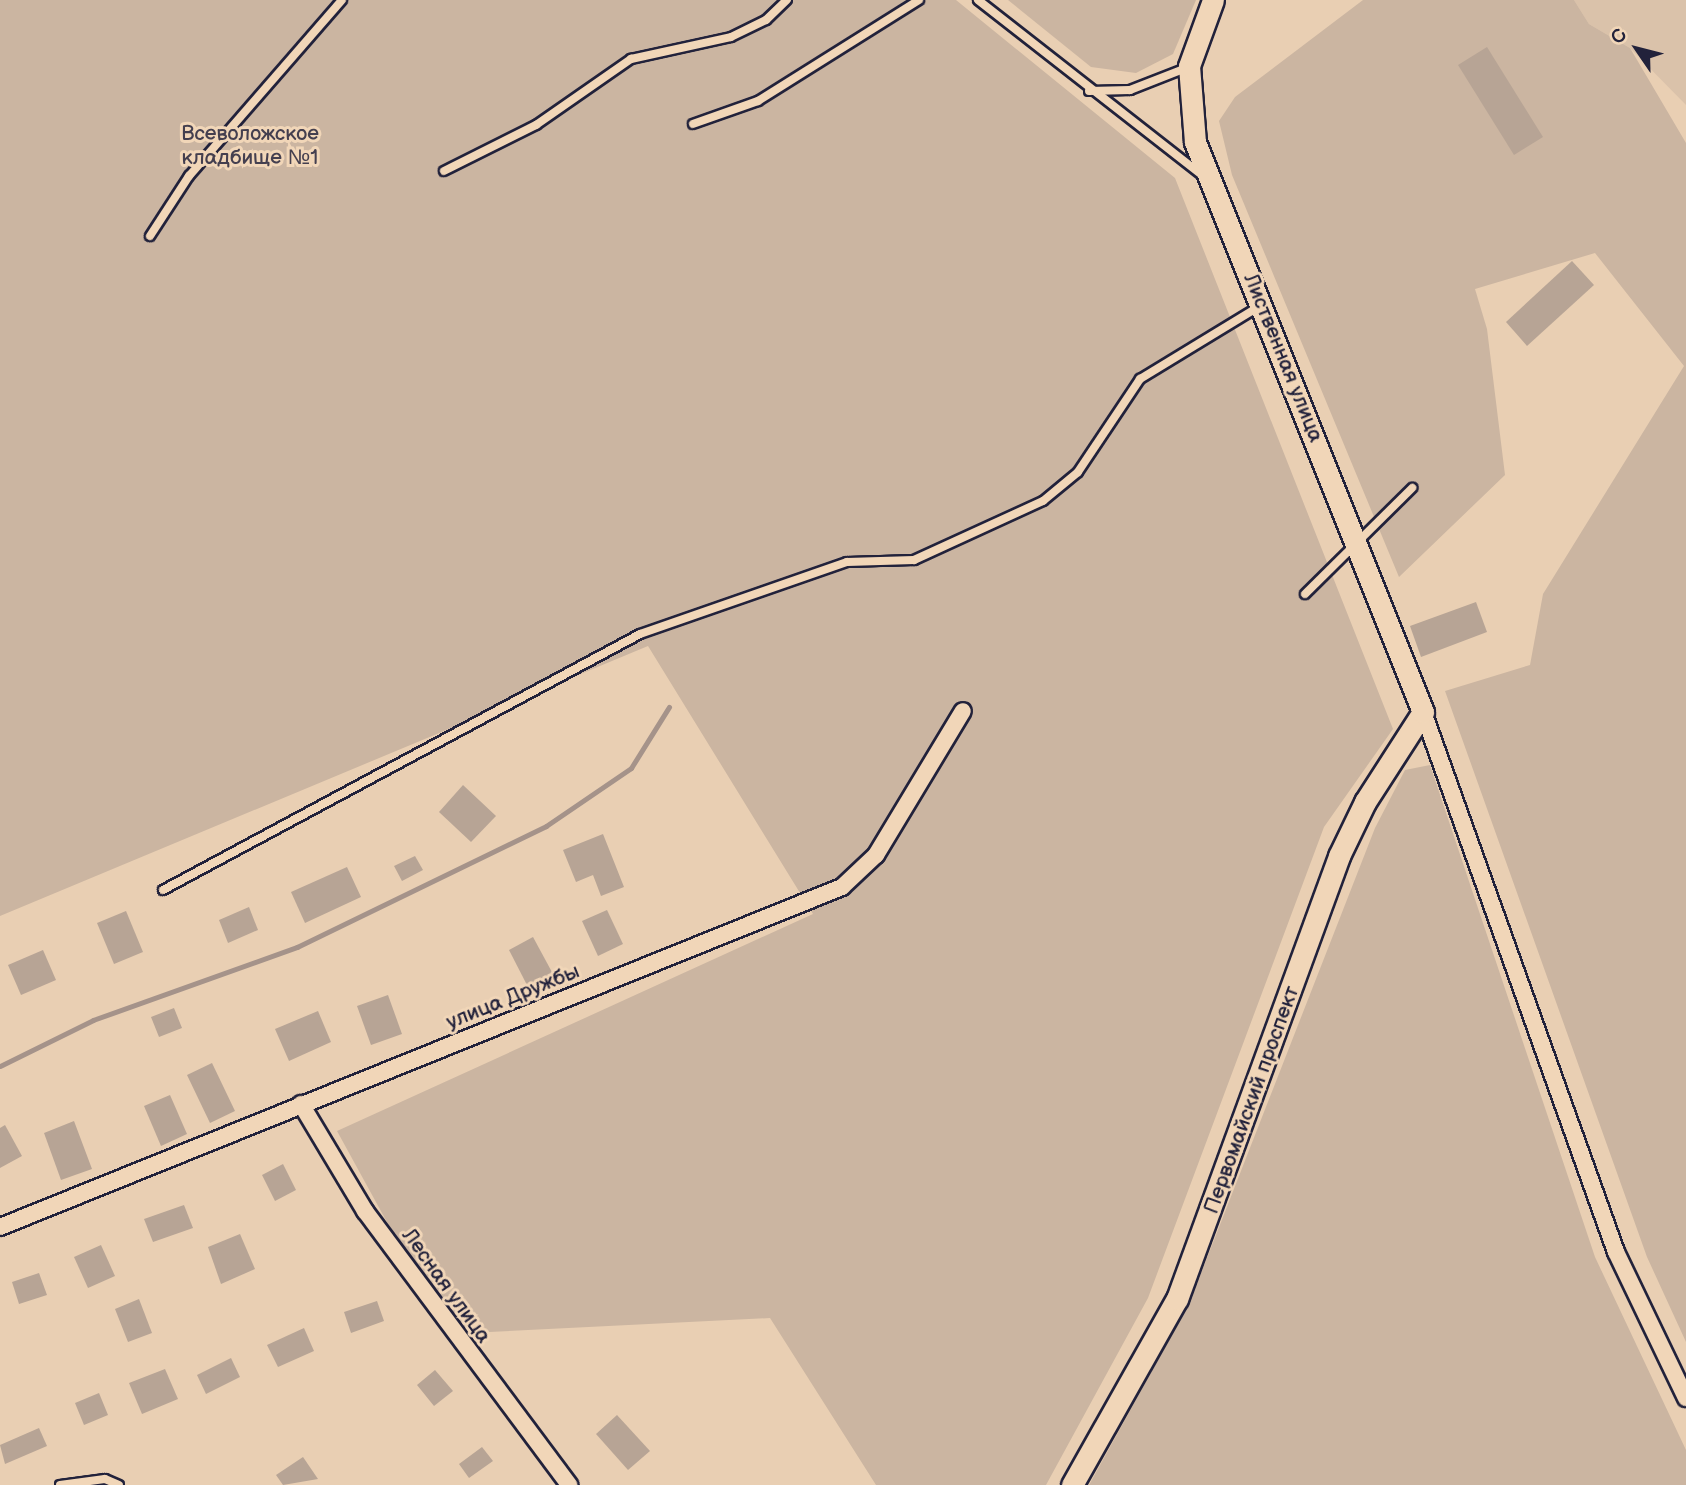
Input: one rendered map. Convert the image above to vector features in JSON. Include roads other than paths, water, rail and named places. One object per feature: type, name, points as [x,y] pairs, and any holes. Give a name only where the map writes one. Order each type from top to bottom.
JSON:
[{"type":"street","name":"Лиственная улица","points":[[1213,0],[1189,66],[1188,108],[1208,179],[1263,304],[1423,712]]},
{"type":"street","name":"улица Дружбы","points":[[0,1227],[842,887],[876,855],[963,711]]},
{"type":"street","points":[[1423,712],[1616,1252],[1686,1398]]},
{"type":"street","name":"Первомайский проспект","points":[[1072,1485],[1177,1299],[1339,856],[1365,802],[1423,712]]},
{"type":"street","name":"Лесная улица","points":[[301,1104],[365,1211],[569,1485]]},
{"type":"lane","points":[[150,236],[189,176],[342,0]]},
{"type":"lane","points":[[444,171],[536,125],[631,59],[732,37],[766,20],[787,0]]},
{"type":"lane","points":[[693,124],[758,101],[919,0]]},
{"type":"lane","points":[[978,0],[1089,91],[1208,179]]},
{"type":"lane","points":[[1089,91],[1130,90],[1189,66]]},
{"type":"lane","points":[[163,890],[640,634],[847,562],[914,560],[1043,500],[1078,472],[1140,379],[1263,304]]},
{"type":"lane","points":[[1305,594],[1355,541],[1412,488]]},
{"type":"lane","points":[[60,1485],[105,1479],[119,1485]]},
{"type":"waterway","points":[[0,1066],[93,1020],[297,947],[546,826],[631,768],[669,707]]},
{"type":"park label","name":"Всеволожское кладбище №1","points":[[250,146]]}]
